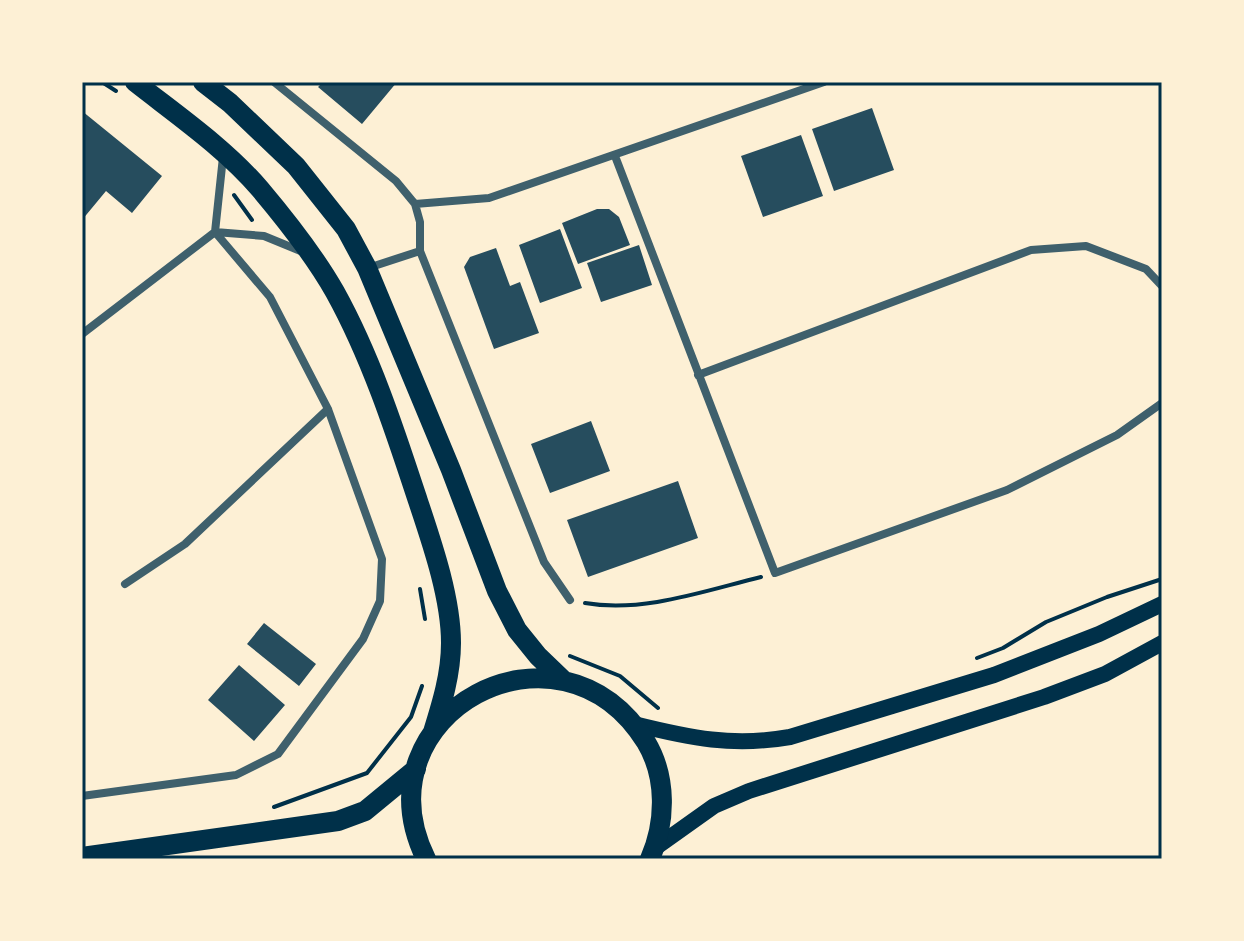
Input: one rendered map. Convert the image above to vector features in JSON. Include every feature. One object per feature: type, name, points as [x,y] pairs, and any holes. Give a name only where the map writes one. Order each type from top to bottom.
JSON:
[{"type":"main road","points":[[135,82],[258,186],[312,255],[365,354],[402,454],[431,546],[446,606],[451,642],[444,697],[433,732],[416,769],[411,805],[417,841],[426,859]]},
{"type":"main road","points":[[203,82],[230,103],[296,166],[346,229],[367,268],[451,470],[497,591],[517,630],[563,680]]},
{"type":"main road","points":[[634,724],[698,739],[732,743],[790,737],[994,675],[1099,634],[1162,604]]},
{"type":"main road","points":[[652,854],[714,806],[749,791],[1044,697],[1105,674],[1162,643]]},
{"type":"main road","points":[[433,732],[468,698],[513,679],[563,680],[602,696],[634,724],[652,752],[661,784],[662,816],[652,854]]},
{"type":"main road","points":[[82,857],[338,821],[365,811],[416,769]]},
{"type":"street","points":[[274,82],[396,181],[415,204],[420,222],[420,251],[544,562],[570,600]]},
{"type":"street","points":[[415,204],[489,198],[824,82]]},
{"type":"street","points":[[82,796],[236,775],[278,754],[363,639],[380,601],[382,559],[328,409],[270,297],[215,232],[223,154]]},
{"type":"street","points":[[615,156],[775,573],[1007,490],[1117,435],[1162,403]]},
{"type":"street","points":[[82,334],[215,232],[264,236],[312,255]]},
{"type":"street","points":[[698,375],[1031,250],[1086,246],[1146,269],[1162,286]]},
{"type":"street","points":[[367,268],[420,251]]},
{"type":"street","points":[[125,584],[185,544],[328,409]]},
{"type":"path","points":[[233,194],[254,222]]},
{"type":"path","points":[[570,600],[609,607],[669,599],[775,573]]},
{"type":"path","points":[[975,658],[1003,648],[1046,622],[1162,579]]},
{"type":"path","points":[[420,588],[427,629]]},
{"type":"path","points":[[568,656],[620,676],[657,707],[669,713]]},
{"type":"path","points":[[272,808],[367,773],[411,717],[424,680]]},
{"type":"building","points":[[323,82],[397,82],[362,124],[318,87]]},
{"type":"building","points":[[872,108],[894,170],[834,191],[812,129]]},
{"type":"building","points":[[82,111],[162,176],[132,213],[106,191],[82,220]]},
{"type":"building","points":[[801,135],[823,196],[763,217],[741,156]]},
{"type":"building","points":[[597,209],[609,209],[619,217],[630,245],[578,264],[562,223]]},
{"type":"building","points":[[560,229],[582,288],[540,303],[519,245]]},
{"type":"building","points":[[639,245],[652,285],[601,302],[587,263]]},
{"type":"building","points":[[496,248],[510,286],[520,282],[539,333],[494,349],[464,267],[470,257]]},
{"type":"building","points":[[591,421],[610,471],[550,493],[531,444]]},
{"type":"building","points":[[678,481],[698,538],[588,577],[567,520]]},
{"type":"building","points":[[264,623],[316,664],[299,686],[247,644]]},
{"type":"building","points":[[239,665],[285,705],[254,741],[208,700]]}]
